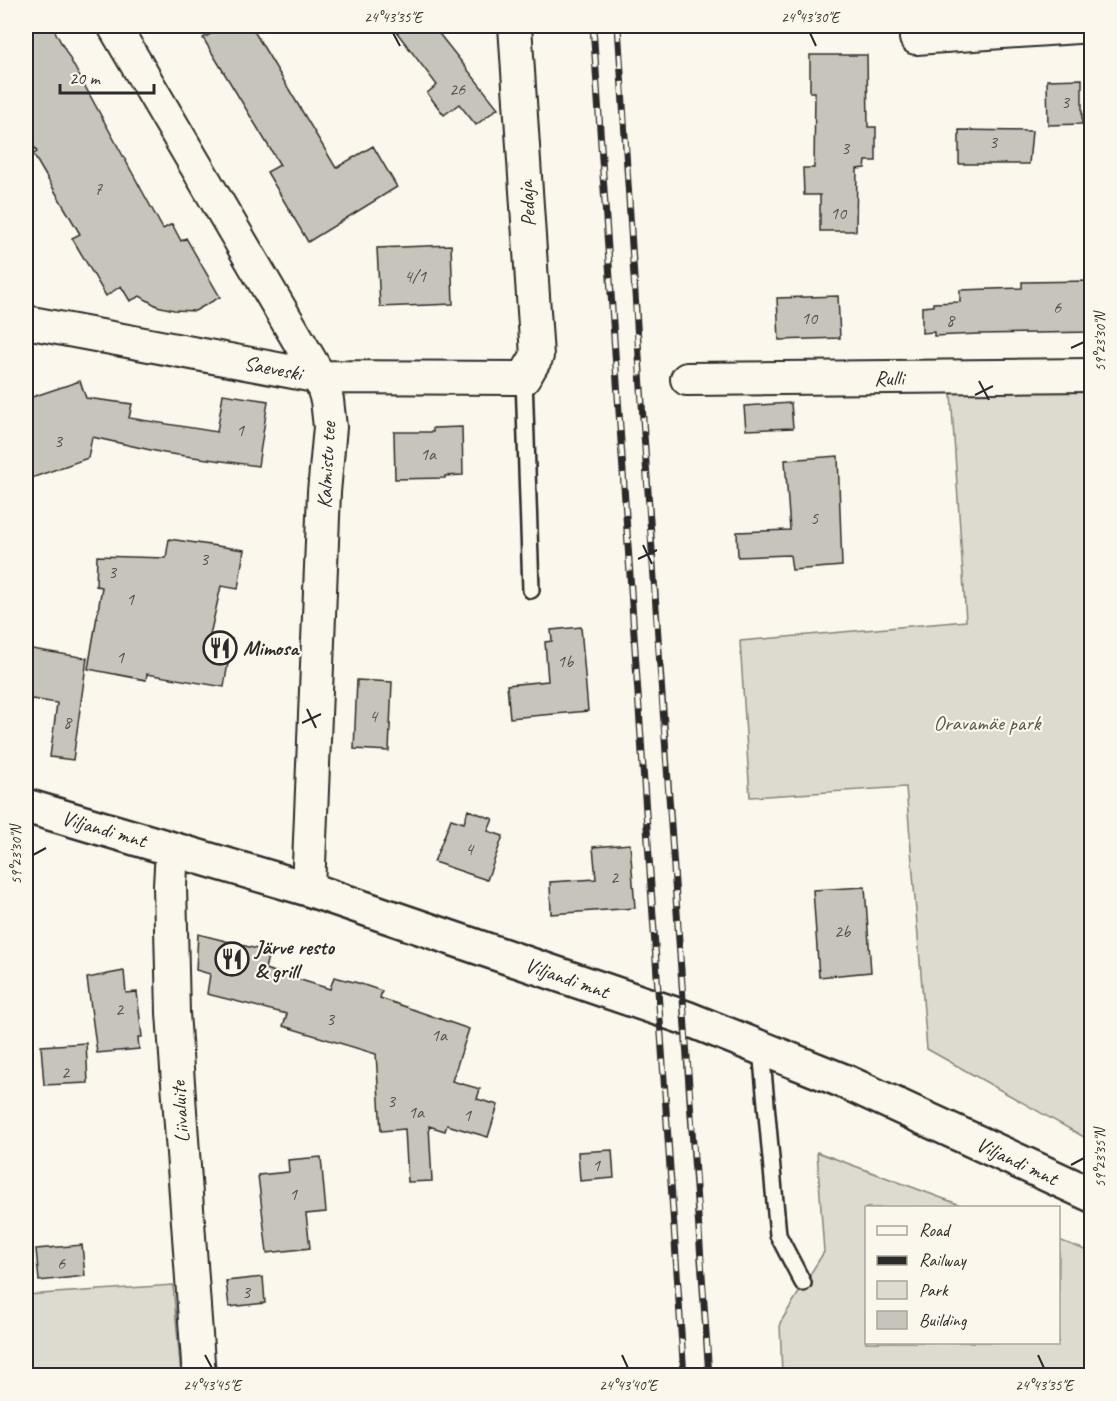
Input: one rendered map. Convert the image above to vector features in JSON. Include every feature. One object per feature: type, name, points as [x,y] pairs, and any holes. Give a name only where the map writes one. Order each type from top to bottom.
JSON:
[{"type":"main road","name":"Viljandi mnt","points":[[26,806],[308,889],[686,1018],[846,1082],[1092,1195]]},
{"type":"street","name":"Kalmistu tee","points":[[114,26],[320,376],[327,400],[330,427],[324,504],[308,889]]},
{"type":"street","name":"Pedaja","points":[[515,26],[537,356],[524,378]]},
{"type":"street","points":[[916,38],[1092,26]]},
{"type":"street","name":"Saeveski","points":[[26,322],[320,376],[524,378]]},
{"type":"street","name":"Rulli","points":[[687,379],[1092,375]]},
{"type":"street","name":"Liivaluite","points":[[172,849],[170,886],[173,1013],[199,1376]]},
{"type":"lane","points":[[524,378],[531,590]]},
{"type":"lane","points":[[761,1048],[778,1235],[803,1283]]},
{"type":"green space","name":"Oravamäe park","points":[[1091,375],[1091,1141],[927,1049],[906,787],[750,797],[740,641],[966,621],[950,378]]},
{"type":"green space","points":[[817,1152],[963,1206],[865,1206],[865,1344],[1060,1344],[1060,1240],[1091,1252],[1091,1375],[782,1375],[780,1323],[824,1252]]},
{"type":"green space","points":[[173,1285],[181,1375],[26,1375],[26,1295]]},
{"type":"building","points":[[26,26],[52,26],[163,229],[172,224],[181,241],[186,238],[220,297],[195,311],[157,306],[140,296],[130,301],[121,286],[106,296],[72,238],[80,234],[33,154],[37,152],[26,132]]},
{"type":"building","points":[[225,26],[251,26],[336,168],[373,146],[397,187],[308,242],[267,172],[280,165],[203,38]]},
{"type":"building","points":[[392,26],[433,26],[498,108],[476,125],[459,104],[444,115],[427,93],[437,85]]},
{"type":"building","points":[[810,55],[867,55],[868,127],[876,127],[876,161],[866,161],[865,168],[857,169],[856,231],[820,231],[820,195],[804,195],[803,168],[814,168],[815,92],[810,92]]},
{"type":"building","points":[[1082,79],[1082,124],[1048,125],[1047,80]]},
{"type":"building","points":[[959,130],[1032,131],[1029,164],[959,164]]},
{"type":"building","points":[[451,245],[453,304],[380,307],[377,248]]},
{"type":"building","points":[[1092,281],[1092,332],[934,336],[934,332],[922,333],[922,307],[933,306],[933,303],[960,302],[960,290],[1022,288],[1022,282]]},
{"type":"building","points":[[838,296],[840,338],[779,340],[777,298]]},
{"type":"building","points":[[80,381],[86,398],[132,404],[129,418],[217,432],[223,394],[268,401],[258,466],[164,453],[92,437],[88,458],[26,480],[26,399]]},
{"type":"building","points":[[791,403],[793,428],[746,430],[744,406]]},
{"type":"building","points":[[462,427],[463,475],[445,476],[445,478],[395,479],[394,432],[433,432],[433,428]]},
{"type":"building","points":[[838,456],[842,566],[792,570],[790,555],[738,557],[737,532],[790,530],[785,460]]},
{"type":"building","points":[[169,539],[244,550],[238,589],[221,586],[210,635],[232,639],[224,687],[147,674],[146,680],[88,669],[102,587],[96,586],[97,556],[166,558]]},
{"type":"building","points":[[581,627],[588,711],[510,718],[507,685],[548,681],[545,642],[552,641],[551,630]]},
{"type":"building","points":[[26,648],[87,658],[73,760],[50,757],[57,703],[26,698]]},
{"type":"building","points":[[357,680],[392,682],[389,751],[354,749]]},
{"type":"building","points":[[468,810],[493,819],[488,831],[503,836],[487,880],[434,862],[451,819],[464,823]]},
{"type":"building","points":[[630,844],[635,908],[551,914],[550,882],[596,879],[593,847]]},
{"type":"building","points":[[865,887],[871,972],[819,977],[813,890]]},
{"type":"building","points":[[198,934],[269,952],[265,969],[330,989],[334,977],[358,983],[382,991],[380,998],[469,1029],[452,1081],[480,1089],[477,1099],[498,1105],[488,1137],[447,1125],[445,1131],[429,1126],[432,1181],[408,1182],[405,1129],[381,1131],[376,1054],[283,1026],[287,1014],[207,994],[210,974],[196,970]]},
{"type":"building","points":[[124,971],[126,993],[137,992],[142,1037],[138,1037],[139,1049],[97,1053],[87,978]]},
{"type":"building","points":[[86,1043],[88,1083],[44,1085],[41,1046]]},
{"type":"building","points":[[612,1150],[614,1178],[580,1181],[578,1152]]},
{"type":"building","points":[[321,1157],[326,1212],[306,1214],[310,1248],[267,1253],[258,1175],[289,1172],[288,1160]]},
{"type":"building","points":[[82,1245],[85,1276],[39,1281],[36,1249]]},
{"type":"building","points":[[263,1277],[265,1303],[229,1307],[226,1281]]},
{"type":"railway","points":[[593,26],[684,1376]]},
{"type":"railway","points":[[618,26],[709,1376]]},
{"type":"place","name":"Mimosa","points":[[220,648]]},
{"type":"place","name":"Järve resto & grill","points":[[232,959]]}]
